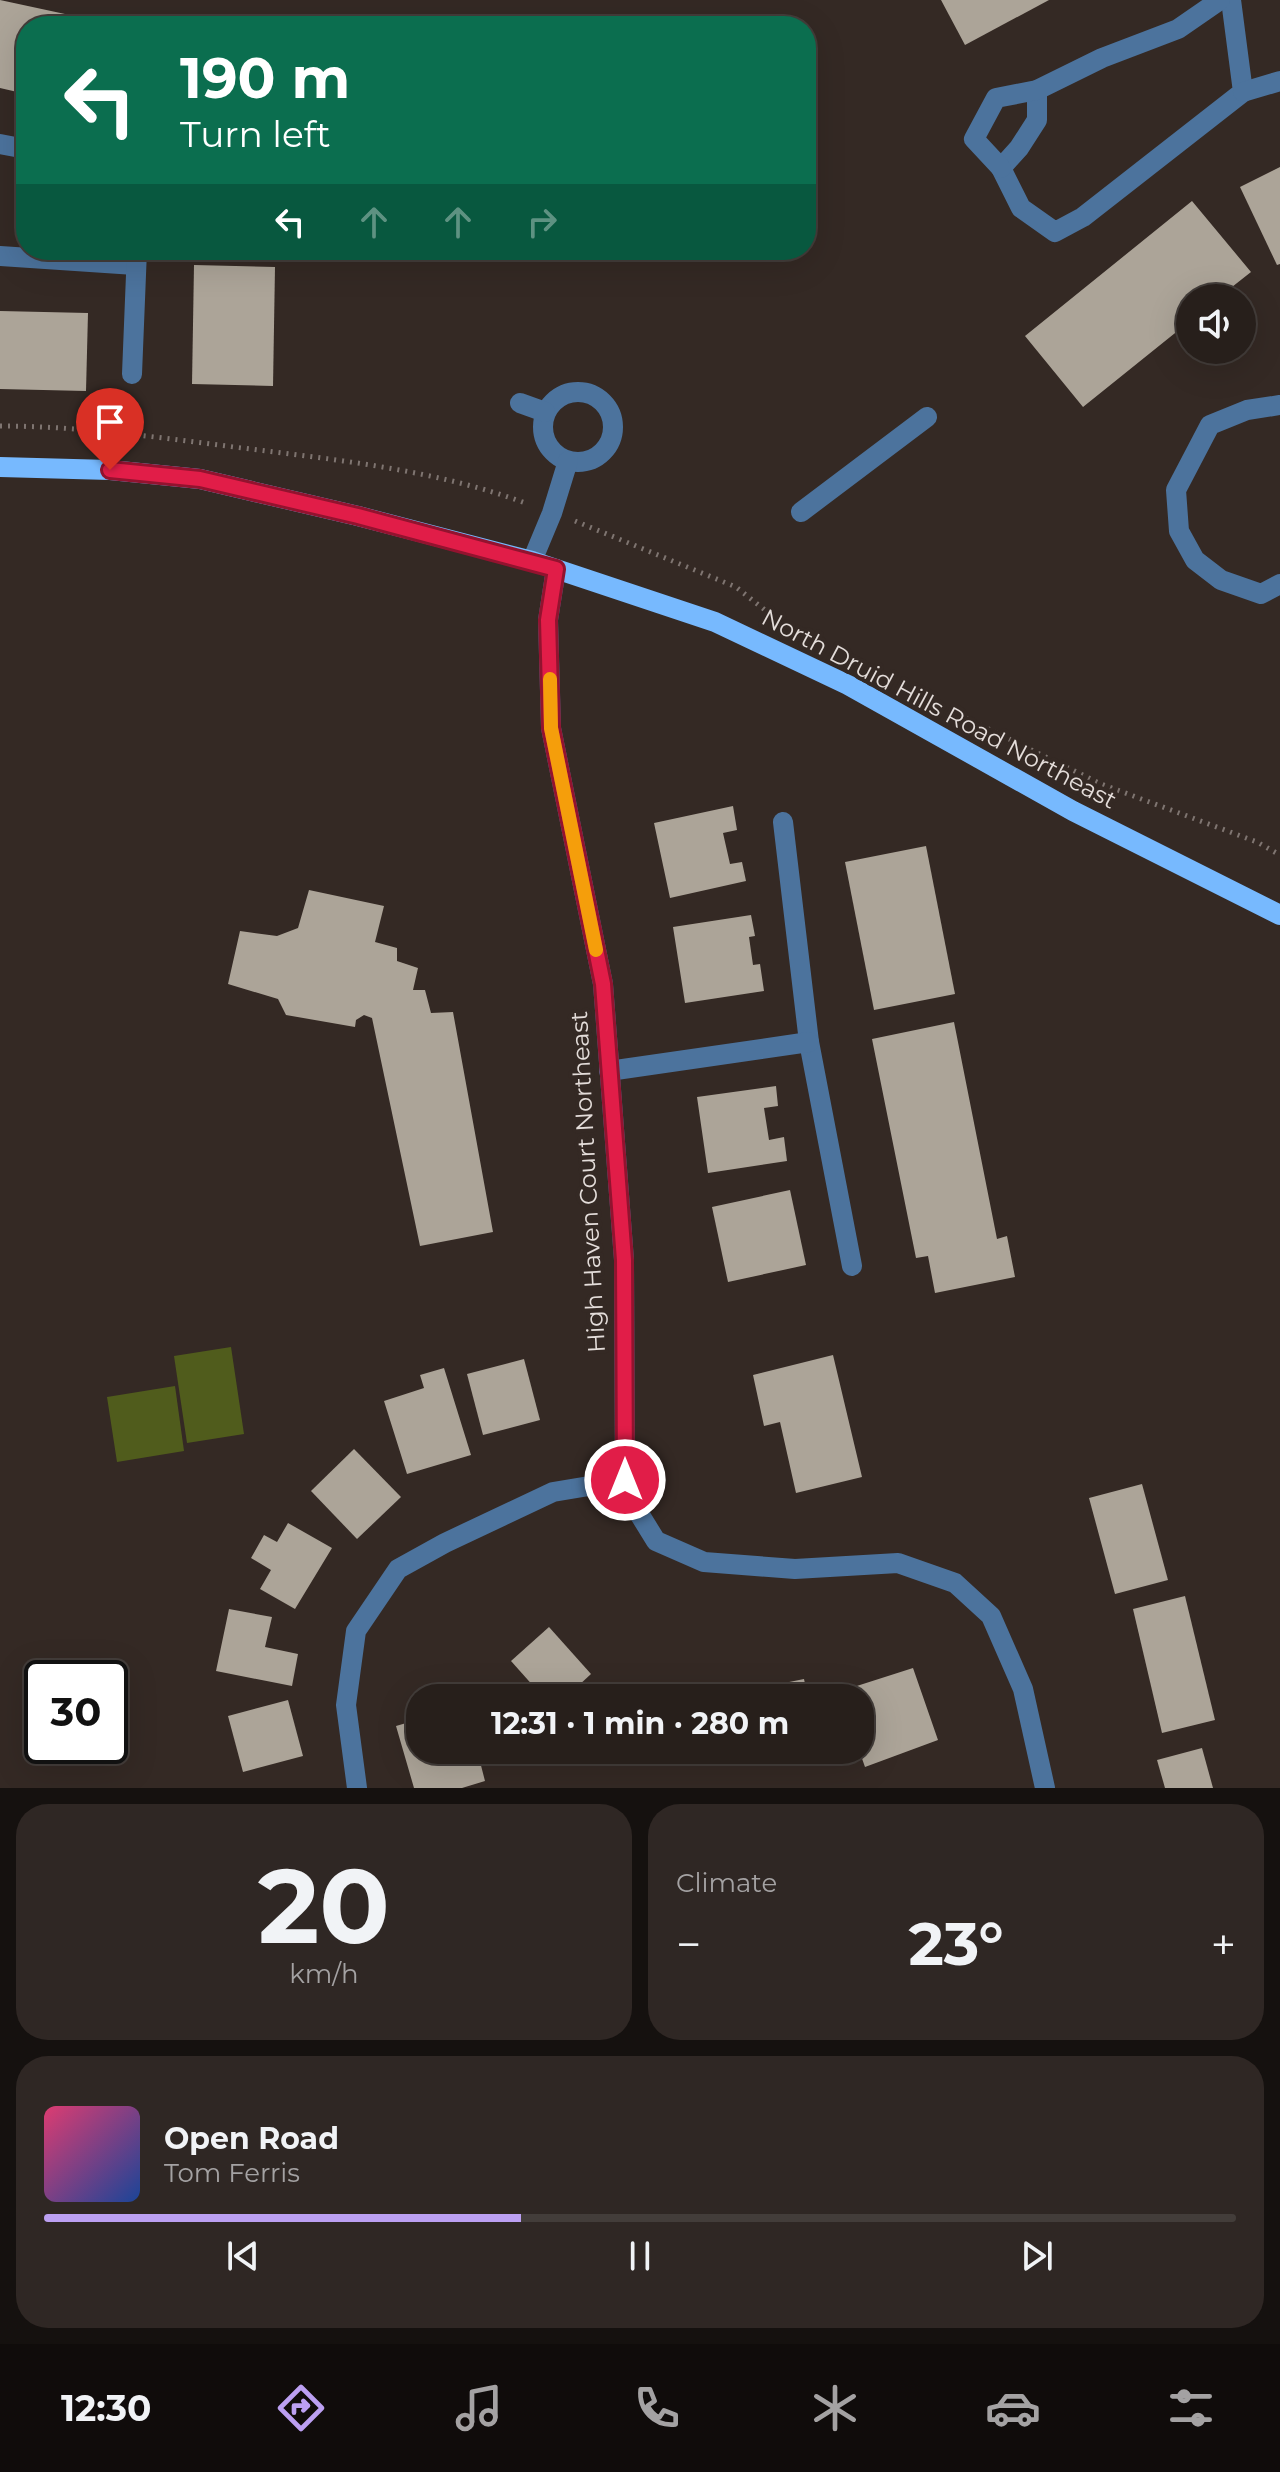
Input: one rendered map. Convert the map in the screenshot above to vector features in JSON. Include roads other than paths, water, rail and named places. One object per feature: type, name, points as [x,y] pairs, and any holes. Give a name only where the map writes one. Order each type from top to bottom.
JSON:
[{"type":"main road","name":"North Druid Hills Road Northeast","points":[[0,467],[110,470],[200,479],[532,561],[715,622],[848,685],[1073,811],[1280,915]]},
{"type":"street","points":[[1220,0],[1178,29],[1102,58],[1037,90],[996,98],[974,139],[1001,168],[1021,208],[1055,232],[1083,217],[1243,92],[1280,81]]},
{"type":"street","points":[[1231,0],[1243,92]]},
{"type":"street","points":[[1001,168],[1037,120],[1037,90]]},
{"type":"street","points":[[132,374],[136,260]]},
{"type":"street","points":[[578,391],[598,397],[611,412],[614,432],[605,450],[588,461],[568,461],[551,450],[542,432],[545,412],[559,397],[578,391]]},
{"type":"street","points":[[520,403],[545,412]]},
{"type":"street","points":[[1280,405],[1247,410],[1210,425],[1176,490],[1179,531],[1195,560],[1221,580],[1261,594],[1280,584]]},
{"type":"street","points":[[801,512],[927,417]]},
{"type":"street","points":[[532,561],[552,513],[568,461]]},
{"type":"street","name":"High Haven Court Northeast","points":[[556,569],[548,620],[551,728],[603,984],[624,1260],[627,1494],[656,1541],[704,1562],[795,1569],[898,1563],[955,1583],[991,1616],[1023,1689],[1045,1788]]},
{"type":"street","points":[[783,822],[809,1042],[852,1266]]},
{"type":"street","points":[[609,1071],[809,1042]]},
{"type":"street","points":[[357,1788],[346,1705],[356,1631],[398,1569],[553,1492],[625,1480]]}]
